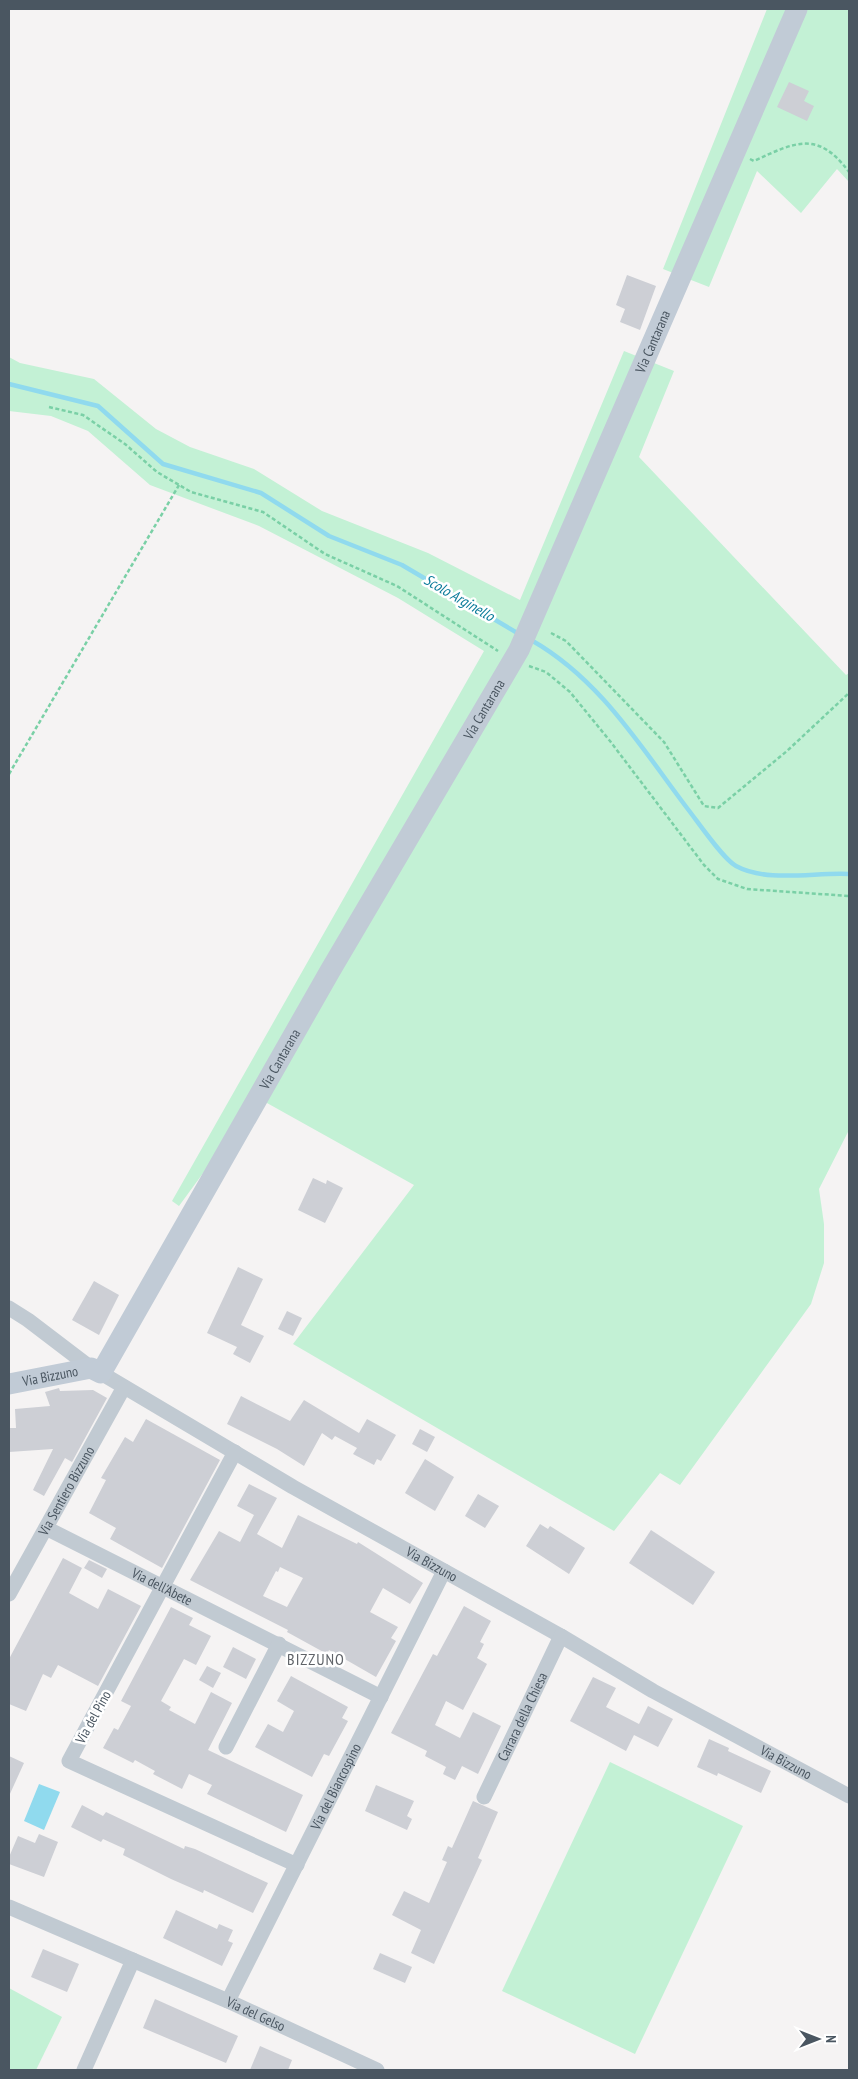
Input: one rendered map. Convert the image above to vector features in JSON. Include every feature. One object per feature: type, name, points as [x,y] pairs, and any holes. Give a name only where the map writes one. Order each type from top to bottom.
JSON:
[{"type":"street","name":"Via Cantarana","points":[[96,1371],[521,645],[797,9]]},
{"type":"street","points":[[9,1308],[96,1371]]},
{"type":"street","name":"Via Bizzuno","points":[[9,1384],[96,1371],[293,1487],[562,1636],[652,1691],[849,1796]]},
{"type":"street","name":"Via Sentiero Bizzuno","points":[[9,1594],[124,1387]]},
{"type":"street","name":"Via del Pino","points":[[235,1452],[69,1761],[297,1865]]},
{"type":"street","name":"Via dell'Abete","points":[[46,1528],[382,1697]]},
{"type":"street","name":"Via del Biancospino","points":[[228,2001],[444,1571]]},
{"type":"street","name":"Carrara della Chiesa","points":[[484,1797],[562,1636]]},
{"type":"street","points":[[226,1747],[279,1644]]},
{"type":"street","name":"Via del Gelso","points":[[9,1907],[228,2001],[377,2070]]},
{"type":"street","points":[[84,2070],[132,1960]]},
{"type":"path","points":[[735,154],[754,161],[798,143],[815,144],[837,156],[849,172]]},
{"type":"path","points":[[49,407],[83,415],[125,444],[156,472],[191,492],[263,512],[325,554],[521,645],[546,672],[570,692],[610,741],[704,865],[718,879],[747,890],[849,896]]},
{"type":"path","points":[[9,774],[179,485]]},
{"type":"path","points":[[551,633],[566,641],[664,742],[704,806],[718,808],[787,751],[849,693]]},
{"type":"green space","points":[[767,9],[849,9],[849,182],[837,169],[801,213],[757,171],[709,287],[663,269]]},
{"type":"green space","points":[[624,351],[674,371],[639,457],[846,675],[849,673],[849,1130],[819,1189],[824,1224],[824,1263],[811,1304],[680,1485],[660,1473],[614,1531],[293,1344],[414,1185],[258,1098],[179,1206],[172,1201],[484,651],[398,598],[259,526],[150,485],[88,431],[51,416],[9,411],[9,357],[20,363],[94,379],[156,429],[190,447],[254,469],[322,511],[428,553],[520,600]]},
{"type":"green space","points":[[610,1762],[743,1826],[635,2054],[502,1991]]},
{"type":"green space","points":[[9,1988],[62,2017],[36,2070],[9,2070]]},
{"type":"water","points":[[39,1784],[60,1792],[44,1830],[24,1821]]},
{"type":"building","points":[[789,82],[809,91],[804,101],[814,106],[807,121],[777,107]]},
{"type":"building","points":[[627,275],[656,286],[640,330],[620,322],[625,309],[616,305]]},
{"type":"building","points":[[313,1178],[326,1184],[327,1180],[343,1188],[325,1223],[298,1210]]},
{"type":"building","points":[[238,1267],[263,1279],[241,1325],[264,1336],[250,1363],[233,1354],[237,1347],[207,1333]]},
{"type":"building","points":[[94,1281],[119,1295],[99,1335],[72,1320]]},
{"type":"building","points":[[287,1311],[302,1318],[293,1336],[278,1329]]},
{"type":"building","points":[[59,1388],[60,1391],[93,1390],[107,1398],[72,1462],[65,1458],[44,1496],[33,1490],[53,1449],[9,1452],[9,1428],[16,1428],[15,1409],[50,1406],[45,1392]]},
{"type":"building","points":[[241,1396],[290,1421],[304,1400],[359,1433],[367,1419],[396,1435],[381,1461],[377,1459],[374,1465],[353,1454],[357,1448],[335,1436],[332,1440],[322,1433],[304,1466],[277,1449],[227,1424]]},
{"type":"building","points":[[146,1419],[220,1460],[162,1568],[110,1539],[116,1528],[89,1513],[106,1480],[101,1478],[125,1437],[133,1442]]},
{"type":"building","points":[[420,1429],[435,1437],[427,1452],[412,1444]]},
{"type":"building","points":[[425,1459],[454,1477],[435,1511],[405,1493]]},
{"type":"building","points":[[249,1484],[277,1498],[257,1534],[282,1548],[298,1515],[357,1544],[358,1542],[423,1583],[410,1604],[383,1588],[370,1612],[398,1627],[391,1638],[396,1641],[376,1677],[329,1650],[327,1654],[287,1632],[288,1630],[190,1580],[219,1531],[240,1542],[254,1515],[237,1506]],"holes":[[[280,1567],[303,1578],[287,1607],[263,1596]]]},
{"type":"building","points":[[478,1494],[499,1506],[485,1528],[465,1516]]},
{"type":"building","points":[[540,1524],[548,1529],[550,1526],[585,1548],[569,1574],[526,1546]]},
{"type":"building","points":[[651,1530],[715,1572],[693,1605],[629,1563]]},
{"type":"building","points":[[63,1558],[82,1568],[69,1593],[98,1609],[108,1589],[141,1606],[98,1686],[58,1665],[51,1678],[43,1674],[26,1711],[9,1704],[9,1659]]},
{"type":"building","points":[[89,1560],[107,1569],[102,1578],[84,1568]]},
{"type":"building","points":[[464,1606],[491,1621],[480,1642],[484,1644],[477,1658],[487,1664],[463,1710],[446,1701],[435,1725],[460,1738],[473,1712],[501,1726],[478,1774],[462,1766],[455,1780],[443,1774],[446,1767],[425,1756],[427,1751],[391,1733],[433,1654],[437,1656]]},
{"type":"building","points":[[171,1607],[193,1618],[189,1625],[211,1636],[196,1665],[184,1659],[161,1701],[171,1707],[169,1710],[195,1724],[211,1692],[232,1703],[208,1750],[303,1795],[286,1832],[207,1794],[212,1785],[189,1774],[182,1789],[153,1774],[155,1771],[135,1760],[133,1763],[103,1748],[114,1728],[118,1730],[131,1706],[121,1701]]},
{"type":"building","points":[[233,1647],[256,1659],[246,1679],[223,1667]]},
{"type":"building","points":[[207,1666],[221,1673],[213,1688],[199,1680]]},
{"type":"building","points":[[291,1676],[348,1707],[342,1718],[348,1721],[329,1756],[324,1754],[312,1777],[255,1747],[268,1724],[283,1732],[294,1711],[277,1701]]},
{"type":"building","points":[[593,1677],[616,1688],[606,1707],[639,1724],[648,1706],[673,1719],[658,1747],[634,1735],[626,1751],[570,1721]]},
{"type":"building","points":[[709,1739],[729,1748],[728,1751],[771,1771],[761,1793],[718,1773],[717,1776],[697,1767]]},
{"type":"building","points":[[9,1756],[24,1763],[9,1796]]},
{"type":"building","points":[[376,1785],[414,1801],[407,1816],[412,1819],[407,1830],[365,1811]]},
{"type":"building","points":[[473,1801],[498,1812],[478,1858],[482,1860],[434,1964],[411,1953],[421,1930],[392,1915],[404,1891],[429,1903],[447,1862],[442,1860],[448,1846],[452,1848]]},
{"type":"building","points":[[82,1805],[103,1816],[106,1812],[184,1849],[185,1846],[195,1849],[268,1883],[253,1913],[204,1890],[203,1893],[171,1879],[123,1855],[125,1849],[103,1839],[101,1842],[71,1827]]},
{"type":"building","points":[[39,1834],[58,1842],[44,1877],[9,1864],[9,1857],[18,1836],[35,1843]]},
{"type":"building","points":[[176,1910],[217,1929],[219,1924],[233,1930],[228,1941],[233,1943],[222,1966],[163,1938]]},
{"type":"building","points":[[43,1949],[79,1964],[67,1992],[31,1977]]},
{"type":"building","points":[[380,1953],[412,1967],[405,1983],[373,1969]]},
{"type":"building","points":[[155,1999],[238,2036],[226,2063],[143,2028]]},
{"type":"building","points":[[260,2046],[292,2060],[288,2070],[250,2070]]},
{"type":"waterway","name":"Scolo Arginello","points":[[9,384],[98,406],[163,464],[261,493],[329,536],[402,565],[519,634]]},
{"type":"waterway","name":"Scolo Arginello","points":[[531,640],[556,656],[598,694],[635,738],[711,840],[724,856],[736,866],[748,871],[776,875],[849,874]]},
{"type":"district","name":"BIZZUNO","points":[[316,1659]]}]
